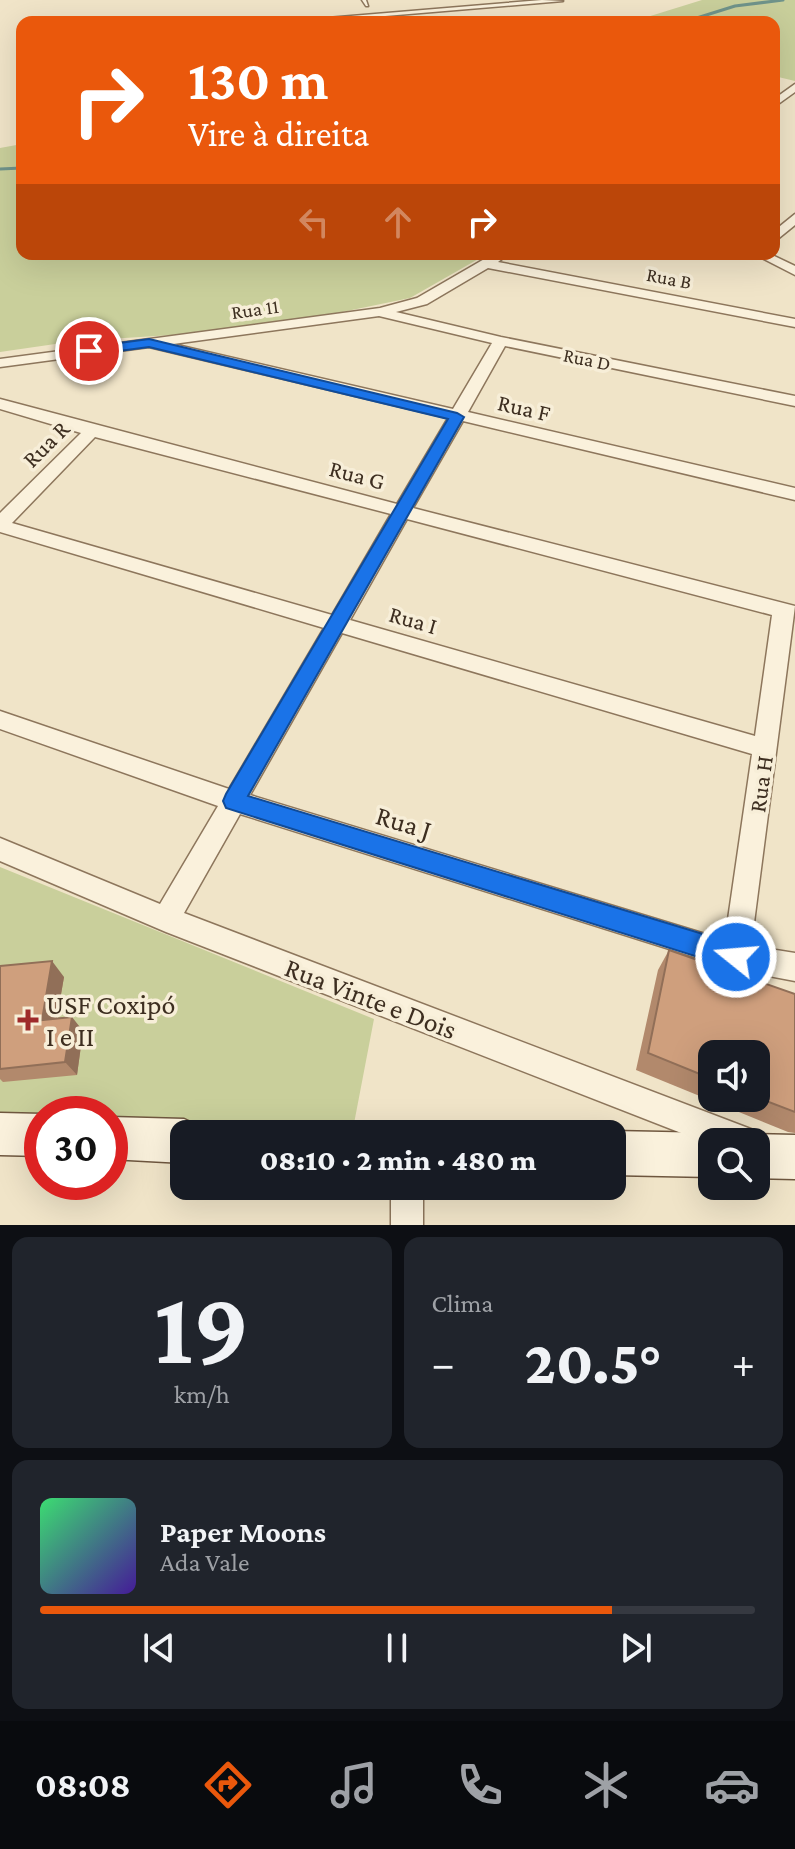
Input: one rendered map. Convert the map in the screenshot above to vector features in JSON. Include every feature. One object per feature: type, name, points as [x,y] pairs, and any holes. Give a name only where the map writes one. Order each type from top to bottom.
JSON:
[{"type":"street","points":[[372,16],[559,1]]},
{"type":"street","points":[[780,232],[795,218]]},
{"type":"street","name":"Rua 11","points":[[0,363],[380,312],[422,301],[494,260]]},
{"type":"street","points":[[772,260],[795,271]]},
{"type":"street","name":"Rua B","points":[[488,264],[795,323]]},
{"type":"street","name":"Rua D","points":[[380,312],[501,341],[795,401]]},
{"type":"street","points":[[166,919],[501,341]]},
{"type":"street","name":"Rua F","points":[[149,343],[795,494]]},
{"type":"street","name":"Rua G","points":[[0,404],[92,431],[789,612]]},
{"type":"street","name":"Rua R","points":[[0,525],[92,431]]},
{"type":"street","name":"Rua I","points":[[0,525],[766,749]]},
{"type":"street","name":"Rua H","points":[[736,957],[789,612]]},
{"type":"street","name":"Rua J","points":[[0,720],[234,801],[736,957],[795,967]]},
{"type":"street","name":"Rua Vinte e Dois","points":[[0,849],[166,919],[705,1128]]},
{"type":"street","points":[[0,1134],[24,1135]]},
{"type":"street","points":[[128,1139],[170,1140]]},
{"type":"street","points":[[626,1153],[698,1155]]},
{"type":"street","points":[[407,1200],[407,1225]]},
{"type":"green space","points":[[702,0],[795,0],[795,81],[780,77],[780,16],[650,16]]},
{"type":"green space","points":[[16,145],[16,260],[476,260],[410,298],[313,318],[205,333],[76,341],[0,352],[0,148]]},
{"type":"green space","points":[[0,867],[374,1019],[355,1120],[170,1120],[170,1128],[128,1127],[128,1096],[24,1096],[24,1117],[0,1122]]},
{"type":"building","points":[[669,950],[795,994],[795,1112],[770,1102],[770,1040],[698,1040],[698,1073],[648,1053]]},
{"type":"building","name":"USF Coxipó I e II","points":[[52,961],[42,1020],[72,1017],[65,1062],[0,1069],[0,966]]},
{"type":"waterway","points":[[703,16],[735,6],[783,0]]},
{"type":"waterway","points":[[0,169],[16,168]]},
{"type":"place","name":"USF Coxipó I e II","points":[[28,1020]]},
{"type":"route","points":[[89,351],[149,343],[457,417],[234,801],[736,957]]}]
